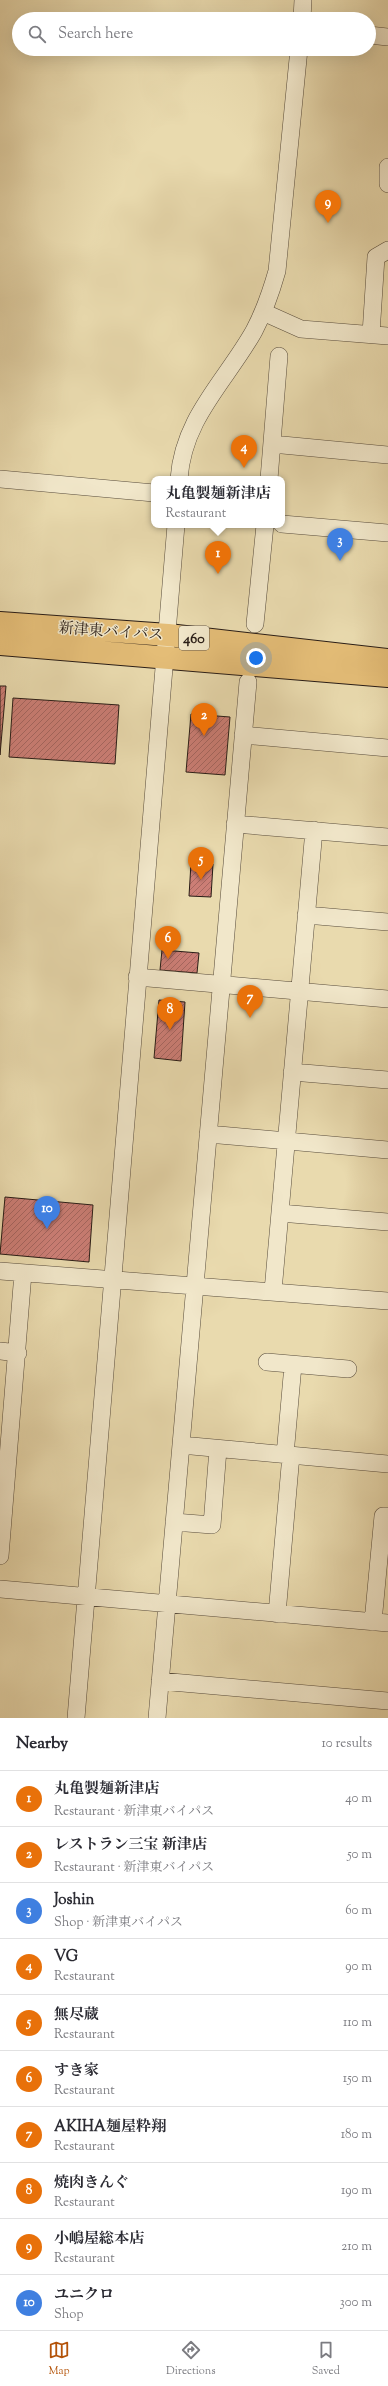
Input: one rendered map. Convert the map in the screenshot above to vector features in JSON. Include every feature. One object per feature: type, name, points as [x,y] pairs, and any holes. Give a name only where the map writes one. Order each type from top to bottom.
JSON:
[{"type":"highway","name":"新津東バイパス","points":[[0,623],[168,635],[388,660]]},
{"type":"highway","name":"新津東バイパス","points":[[0,644],[388,676]]},
{"type":"street","points":[[302,12],[303,0]]},
{"type":"street","points":[[376,36],[388,37]]},
{"type":"street","points":[[179,476],[183,452],[198,415],[209,395],[253,332],[263,312],[277,271],[298,56]]},
{"type":"street","points":[[388,167],[388,184]]},
{"type":"street","points":[[371,334],[376,257],[388,250]]},
{"type":"street","points":[[263,312],[301,329],[388,336]]},
{"type":"street","points":[[269,476],[279,356]]},
{"type":"street","points":[[272,444],[388,455]]},
{"type":"street","points":[[0,479],[151,493]]},
{"type":"street","points":[[285,524],[388,533]]},
{"type":"street","points":[[76,1718],[176,528]]},
{"type":"street","points":[[255,624],[265,528]]},
{"type":"street","points":[[157,1718],[248,682]]},
{"type":"street","points":[[243,735],[388,748]]},
{"type":"street","points":[[235,824],[388,837]]},
{"type":"street","points":[[273,1292],[314,830]]},
{"type":"street","points":[[306,915],[388,922]]},
{"type":"street","points":[[137,977],[388,999]]},
{"type":"street","points":[[292,1072],[388,1080]]},
{"type":"street","points":[[208,1134],[388,1150]]},
{"type":"street","points":[[280,1212],[388,1222]]},
{"type":"street","points":[[0,1271],[388,1301]]},
{"type":"street","points":[[0,1556],[6,1427],[18,1353],[23,1273]]},
{"type":"street","points":[[0,1351],[18,1353]]},
{"type":"street","points":[[267,1362],[348,1369]]},
{"type":"street","points":[[277,1614],[293,1365]]},
{"type":"street","points":[[181,1445],[388,1464]]},
{"type":"street","points":[[174,1522],[212,1526],[218,1449]]},
{"type":"street","points":[[0,1589],[381,1623],[383,1516],[388,1516]]},
{"type":"street","points":[[160,1681],[388,1701]]},
{"type":"building","points":[[0,686],[6,686],[0,755]]},
{"type":"building","points":[[13,698],[119,705],[115,764],[9,757]]},
{"type":"building","points":[[191,714],[230,717],[225,775],[186,772]]},
{"type":"building","points":[[191,863],[213,864],[211,897],[189,896]]},
{"type":"building","points":[[162,950],[199,953],[197,973],[160,970]]},
{"type":"building","points":[[159,1000],[185,1002],[181,1061],[154,1058]]},
{"type":"building","points":[[5,1197],[93,1205],[89,1262],[0,1254]]},
{"type":"place","name":"小嶋屋総本店","points":[[328,223]]},
{"type":"place","name":"VG","points":[[244,468]]},
{"type":"place","name":"Joshin","points":[[340,561]]},
{"type":"place","name":"丸亀製麺新津店","points":[[218,574]]},
{"type":"place","name":"レストラン三宝 新津店","points":[[204,736]]},
{"type":"place","name":"無尽蔵","points":[[201,880]]},
{"type":"place","name":"すき家","points":[[168,959]]},
{"type":"place","name":"AKIHA麺屋粋翔","points":[[250,1018]]},
{"type":"place","name":"焼肉きんぐ","points":[[170,1030]]},
{"type":"place","name":"ユニクロ","points":[[47,1229]]}]
